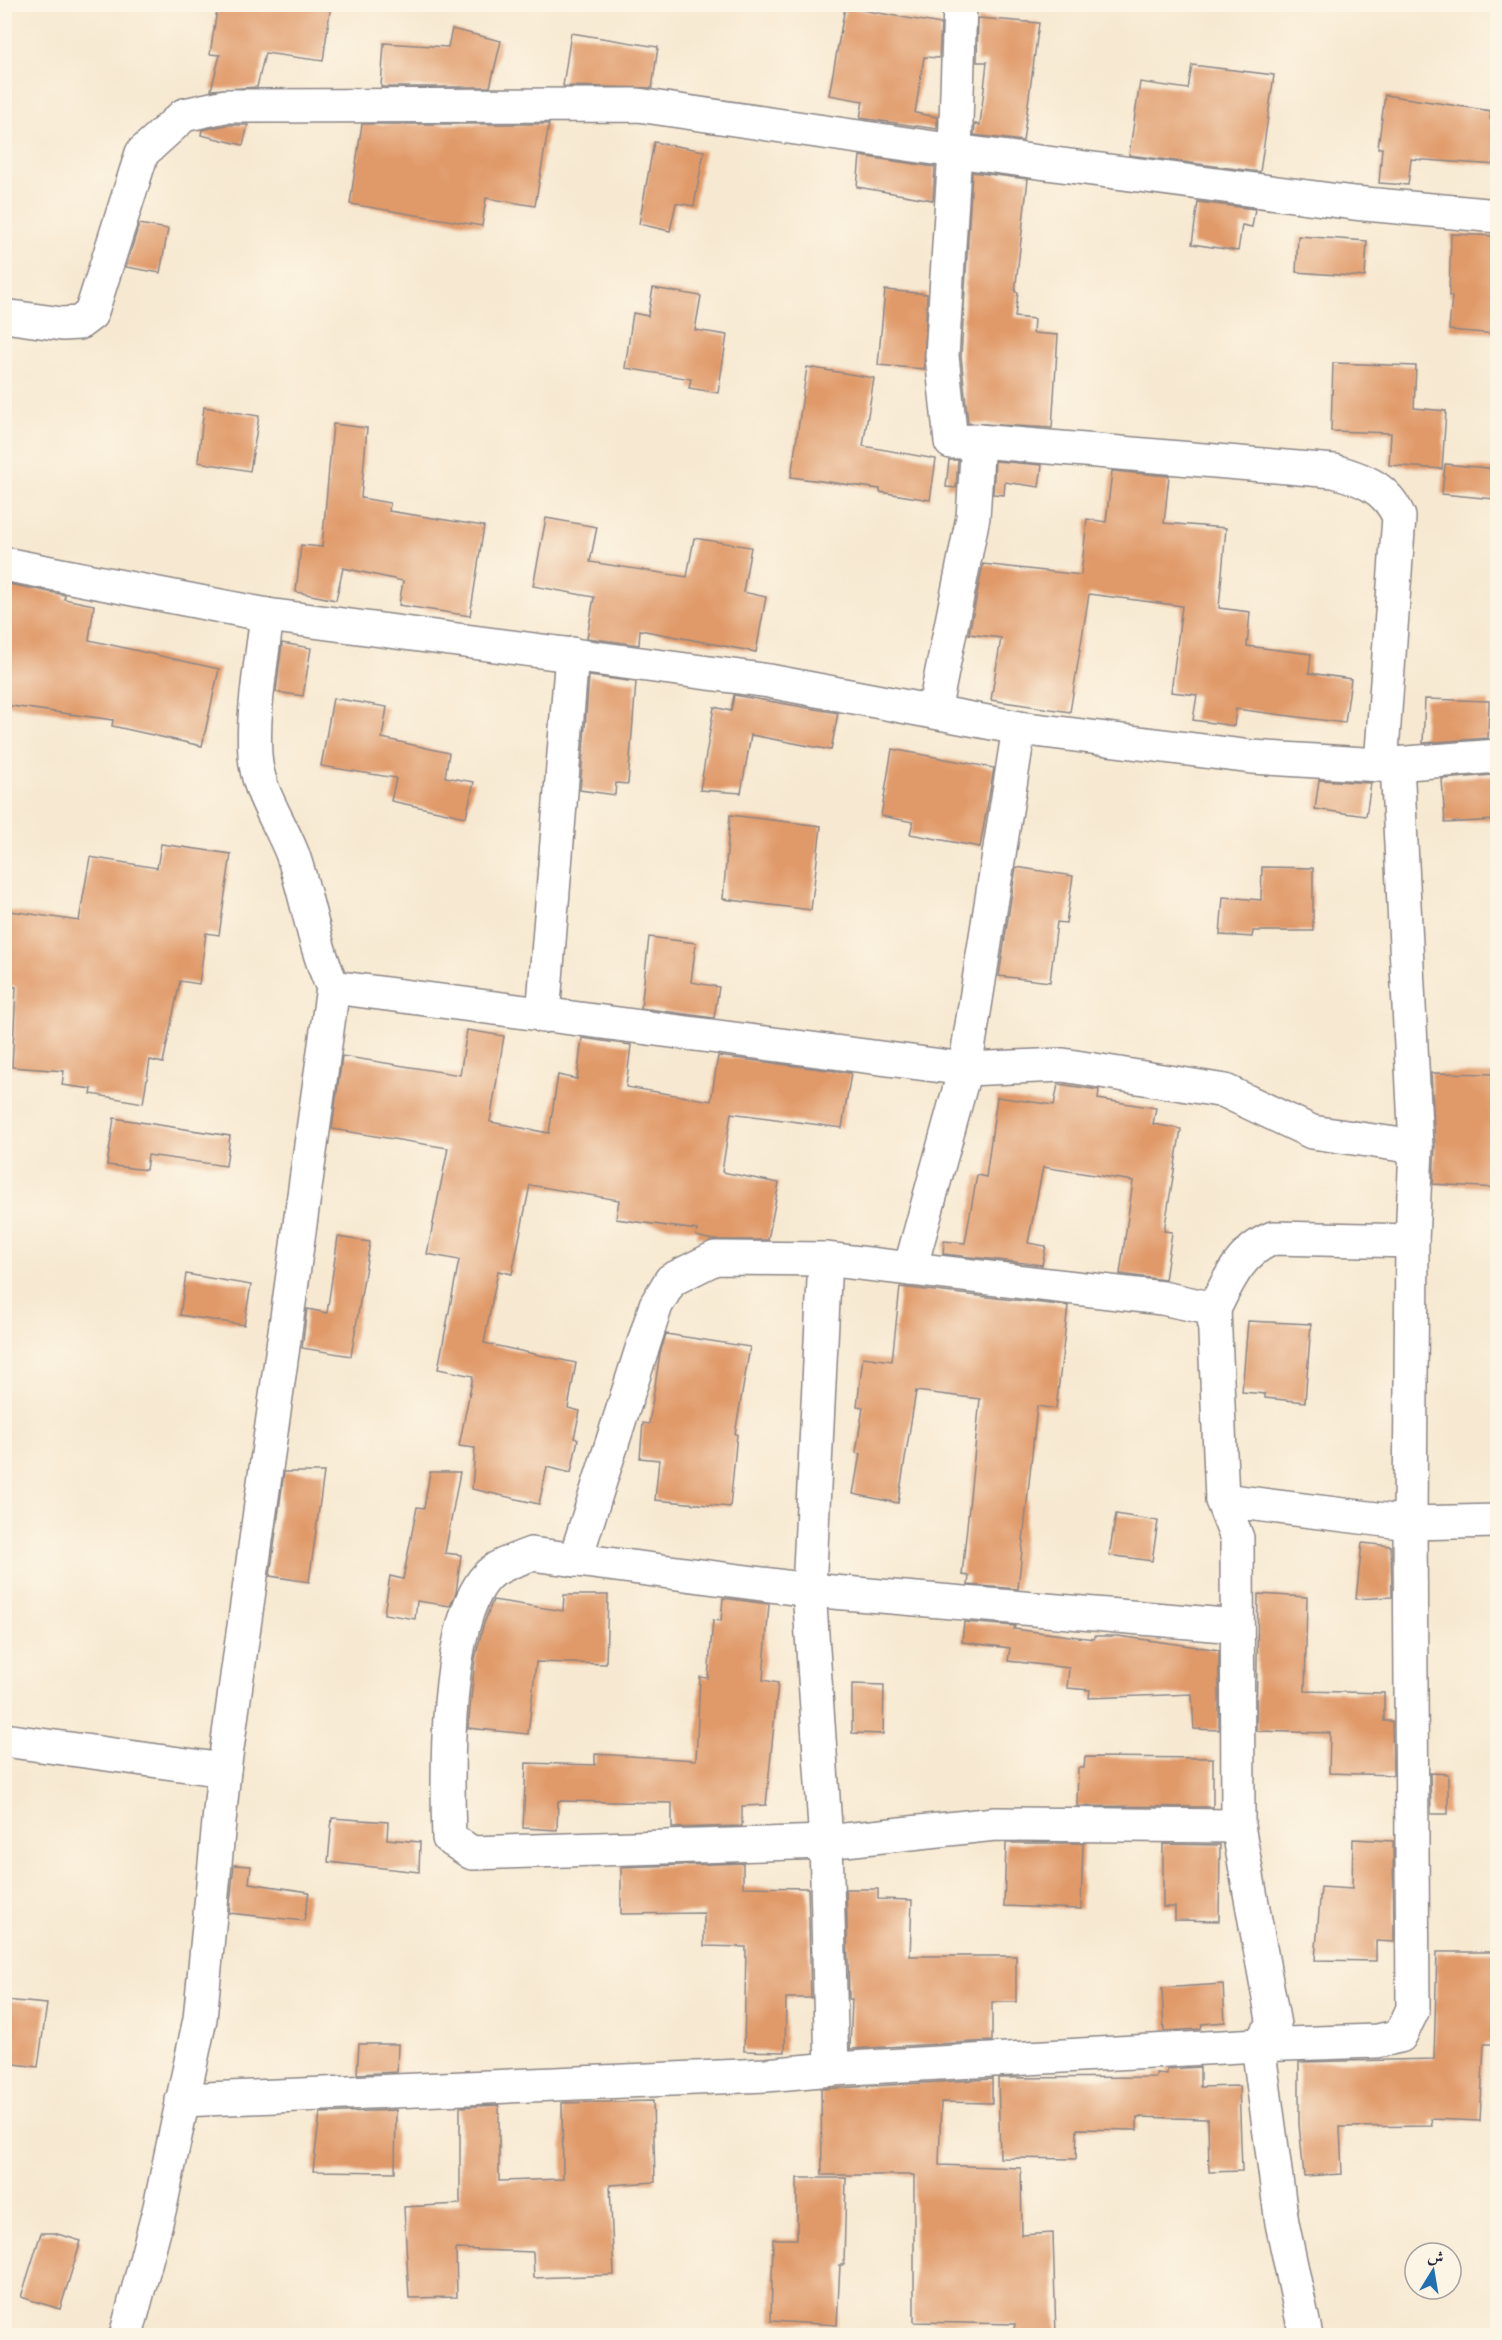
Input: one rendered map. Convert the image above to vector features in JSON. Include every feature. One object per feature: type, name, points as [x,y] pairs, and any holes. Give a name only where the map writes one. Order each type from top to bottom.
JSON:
[{"type":"street","points":[[182,2100],[754,2076],[832,2069],[1258,2045],[1377,2042],[1400,2036],[1413,2009],[1410,1523],[1412,1241],[1416,1147],[1389,764],[1399,517],[1392,501],[1381,491],[1362,479],[1334,471],[978,441],[951,442],[947,424],[942,356],[955,151],[960,4]]},
{"type":"street","points":[[4,316],[62,324],[79,323],[90,314],[142,153],[184,115],[225,106],[638,105],[955,151],[1354,203],[1497,216]]},
{"type":"street","points":[[934,711],[973,517],[978,441]]},
{"type":"street","points":[[4,564],[267,615],[769,681],[1018,728],[1252,757],[1389,764],[1497,756]]},
{"type":"street","points":[[126,2336],[160,2207],[200,2019],[224,1770],[333,987],[321,961],[301,880],[291,850],[262,787],[255,756],[267,615]]},
{"type":"street","points":[[543,1016],[572,654]]},
{"type":"street","points":[[910,1269],[965,1069],[1018,728]]},
{"type":"street","points":[[333,987],[965,1069],[1063,1065],[1225,1091],[1311,1132],[1416,1147]]},
{"type":"street","points":[[1306,2336],[1282,2223],[1258,2045],[1274,2025],[1238,1826],[1237,1538],[1222,1500],[1214,1309],[1235,1267],[1258,1244],[1273,1238],[1412,1241]]},
{"type":"street","points":[[575,1560],[656,1305],[671,1280],[715,1258],[825,1259],[1162,1298],[1214,1309]]},
{"type":"street","points":[[825,1259],[809,1590],[826,1842],[832,2069]]},
{"type":"street","points":[[1222,1500],[1410,1523],[1497,1521]]},
{"type":"street","points":[[1237,1626],[809,1590],[531,1554],[492,1572],[468,1606],[458,1639],[448,1752],[449,1838],[472,1853],[826,1842],[994,1824],[1238,1826]]},
{"type":"street","points":[[4,1740],[224,1770]]},
{"type":"building","points":[[218,4],[331,4],[323,61],[265,53],[257,87],[211,90],[220,55],[210,54]]},
{"type":"building","points":[[845,7],[941,24],[939,58],[924,57],[915,113],[937,117],[937,129],[860,118],[863,101],[829,95]]},
{"type":"building","points":[[978,18],[1039,23],[1023,141],[974,135],[975,124],[980,125],[987,62],[977,62]]},
{"type":"building","points":[[452,29],[501,41],[490,87],[381,87],[384,43],[448,47]]},
{"type":"building","points":[[571,33],[658,47],[652,88],[563,86]]},
{"type":"building","points":[[1192,65],[1274,75],[1260,172],[1129,155],[1140,82],[1188,89]]},
{"type":"building","points":[[1385,95],[1491,111],[1490,119],[1497,120],[1497,165],[1411,159],[1408,185],[1379,183],[1382,148],[1378,148]]},
{"type":"building","points":[[362,124],[549,124],[535,206],[486,198],[482,226],[350,204]]},
{"type":"building","points":[[227,125],[248,125],[243,145],[201,135],[202,130]]},
{"type":"building","points":[[654,142],[704,151],[694,206],[676,203],[670,231],[639,224]]},
{"type":"building","points":[[860,156],[935,167],[933,200],[857,187]]},
{"type":"building","points":[[972,172],[1028,179],[1015,292],[1018,292],[1015,317],[1034,319],[1033,333],[1058,335],[1052,428],[968,423],[961,356]]},
{"type":"building","points":[[1198,202],[1255,209],[1252,227],[1242,225],[1238,251],[1192,244]]},
{"type":"building","points":[[139,224],[168,229],[160,273],[126,267]]},
{"type":"building","points":[[1451,234],[1497,236],[1496,334],[1449,330],[1452,296],[1449,296]]},
{"type":"building","points":[[1298,236],[1367,241],[1365,277],[1296,272]]},
{"type":"building","points":[[653,288],[701,296],[695,330],[727,335],[718,393],[689,388],[691,379],[625,368],[633,313],[648,316]]},
{"type":"building","points":[[885,290],[927,294],[924,369],[878,365]]},
{"type":"building","points":[[1333,363],[1416,366],[1414,408],[1446,411],[1442,469],[1389,465],[1391,433],[1331,431]]},
{"type":"building","points":[[807,367],[874,378],[863,446],[936,459],[930,500],[880,492],[880,489],[791,477]]},
{"type":"building","points":[[204,407],[259,416],[250,471],[198,462]]},
{"type":"building","points":[[333,424],[367,428],[361,498],[390,503],[389,511],[484,526],[470,616],[399,605],[403,581],[343,568],[336,600],[296,592],[301,545],[322,547]]},
{"type":"building","points":[[949,460],[958,460],[956,488],[946,487]]},
{"type":"building","points":[[995,461],[1042,465],[1039,487],[1005,482],[1004,495],[993,494]]},
{"type":"building","points":[[1445,464],[1497,469],[1494,499],[1442,494]]},
{"type":"building","points":[[1112,471],[1169,476],[1164,523],[1226,528],[1219,608],[1250,612],[1247,646],[1311,654],[1309,673],[1351,679],[1345,723],[1236,709],[1234,726],[1193,720],[1197,695],[1171,692],[1182,606],[1089,594],[1070,712],[991,700],[1001,638],[969,634],[983,564],[1081,575],[1087,519],[1106,522]]},
{"type":"building","points":[[546,518],[597,527],[590,562],[687,577],[694,538],[751,547],[743,592],[766,597],[756,652],[640,630],[639,645],[587,638],[594,597],[533,586]]},
{"type":"building","points":[[4,583],[65,595],[64,599],[94,605],[89,640],[219,669],[202,746],[112,726],[113,720],[4,705]]},
{"type":"building","points":[[282,643],[311,648],[303,696],[276,692]]},
{"type":"building","points":[[589,676],[636,682],[628,784],[616,783],[615,795],[580,790]]},
{"type":"building","points":[[734,695],[838,713],[831,750],[751,735],[741,793],[700,790],[714,707],[731,711]]},
{"type":"building","points":[[333,698],[387,707],[382,738],[449,753],[445,777],[474,782],[466,817],[391,801],[396,778],[321,766]]},
{"type":"building","points":[[1425,699],[1489,701],[1488,738],[1423,743]]},
{"type":"building","points":[[892,749],[994,768],[980,847],[910,834],[913,822],[881,816]]},
{"type":"building","points":[[1493,775],[1495,820],[1445,823],[1442,779]]},
{"type":"building","points":[[1319,780],[1371,783],[1366,816],[1315,809]]},
{"type":"building","points":[[730,815],[821,826],[811,910],[723,899]]},
{"type":"building","points":[[161,844],[231,854],[219,935],[206,933],[199,984],[180,981],[163,1063],[150,1060],[143,1103],[91,1094],[92,1089],[62,1085],[64,1071],[12,1067],[16,987],[4,985],[4,910],[79,921],[90,857],[157,868]]},
{"type":"building","points":[[1016,867],[1073,876],[1066,923],[1057,922],[1050,982],[999,976]]},
{"type":"building","points":[[1262,867],[1313,868],[1313,931],[1253,931],[1252,937],[1220,935],[1223,897],[1261,900]]},
{"type":"building","points":[[649,937],[696,943],[691,982],[719,987],[714,1018],[641,1008]]},
{"type":"building","points":[[467,1030],[504,1036],[490,1122],[549,1133],[558,1075],[577,1079],[582,1038],[631,1045],[626,1087],[711,1101],[718,1056],[851,1073],[842,1128],[731,1113],[722,1172],[779,1183],[768,1240],[713,1240],[696,1236],[697,1230],[616,1219],[619,1200],[530,1185],[512,1274],[498,1271],[484,1343],[576,1363],[568,1408],[580,1411],[574,1438],[578,1439],[571,1473],[547,1467],[539,1504],[472,1489],[475,1448],[459,1446],[473,1376],[438,1369],[459,1260],[427,1254],[448,1148],[332,1129],[342,1056],[460,1075]]},
{"type":"building","points":[[1431,1073],[1497,1074],[1496,1188],[1433,1184],[1435,1146]]},
{"type":"building","points":[[1058,1084],[1099,1090],[1098,1099],[1156,1108],[1153,1124],[1181,1129],[1164,1231],[1172,1232],[1165,1280],[1120,1274],[1133,1181],[1043,1167],[1028,1243],[1046,1246],[1042,1265],[943,1254],[944,1241],[965,1243],[977,1175],[986,1177],[997,1097],[1054,1105]]},
{"type":"building","points":[[114,1118],[230,1136],[226,1166],[148,1155],[146,1170],[107,1165]]},
{"type":"building","points":[[338,1237],[370,1242],[351,1356],[302,1348],[307,1309],[327,1313]]},
{"type":"building","points":[[186,1274],[251,1285],[244,1325],[180,1315]]},
{"type":"building","points":[[900,1287],[1068,1306],[1056,1409],[1037,1406],[1018,1589],[968,1585],[969,1576],[962,1575],[980,1399],[916,1391],[898,1503],[853,1494],[860,1454],[856,1453],[863,1407],[857,1406],[863,1357],[892,1361]]},
{"type":"building","points":[[1248,1321],[1311,1324],[1305,1402],[1265,1398],[1265,1394],[1242,1392]]},
{"type":"building","points":[[666,1334],[750,1347],[735,1434],[737,1434],[730,1507],[655,1500],[659,1460],[640,1458],[643,1423],[649,1424],[660,1353]]},
{"type":"building","points":[[284,1472],[324,1472],[309,1582],[270,1576]]},
{"type":"building","points":[[430,1472],[460,1472],[445,1553],[461,1555],[456,1593],[450,1606],[417,1601],[415,1619],[384,1614],[390,1576],[403,1579],[417,1507],[424,1508]]},
{"type":"building","points":[[1116,1514],[1158,1521],[1152,1561],[1109,1555]]},
{"type":"building","points":[[1362,1543],[1391,1546],[1392,1597],[1356,1599]]},
{"type":"building","points":[[1258,1594],[1307,1597],[1305,1691],[1384,1693],[1384,1721],[1392,1721],[1393,1775],[1329,1773],[1330,1733],[1256,1731]]},
{"type":"building","points":[[564,1595],[608,1595],[606,1664],[536,1662],[528,1734],[468,1728],[475,1659],[483,1626],[493,1600],[563,1611]]},
{"type":"building","points":[[723,1598],[769,1604],[763,1680],[778,1683],[766,1805],[742,1806],[742,1826],[672,1828],[672,1803],[558,1801],[557,1830],[523,1828],[526,1763],[595,1765],[595,1754],[696,1760],[700,1677],[708,1678],[713,1620],[721,1621]]},
{"type":"building","points":[[964,1622],[1015,1626],[1014,1629],[1094,1639],[1094,1636],[1118,1636],[1219,1650],[1219,1730],[1194,1729],[1192,1694],[1089,1698],[1090,1690],[1067,1688],[1069,1668],[1008,1661],[1010,1648],[962,1642]]},
{"type":"building","points":[[852,1684],[884,1685],[883,1734],[852,1733]]},
{"type":"building","points":[[1085,1757],[1213,1758],[1213,1807],[1077,1806],[1078,1768],[1084,1768]]},
{"type":"building","points":[[1430,1773],[1448,1774],[1448,1814],[1431,1814]]},
{"type":"building","points":[[332,1818],[388,1822],[387,1839],[420,1842],[419,1872],[328,1862]]},
{"type":"building","points":[[1353,1839],[1393,1841],[1394,1942],[1376,1941],[1376,1961],[1315,1960],[1321,1887],[1352,1889]]},
{"type":"building","points":[[1006,1843],[1083,1843],[1081,1909],[1004,1906]]},
{"type":"building","points":[[1163,1844],[1220,1845],[1219,1921],[1175,1920],[1175,1907],[1163,1907]]},
{"type":"building","points":[[743,1863],[743,1887],[808,1888],[811,1998],[786,1998],[785,2052],[744,2051],[746,1947],[704,1946],[704,1913],[621,1914],[621,1867]]},
{"type":"building","points":[[234,1865],[251,1866],[249,1883],[309,1892],[304,1921],[229,1913]]},
{"type":"building","points":[[846,1889],[878,1889],[878,1899],[912,1900],[910,1956],[1016,1956],[1016,2002],[992,2002],[992,2041],[850,2049],[852,1999],[849,1999]]},
{"type":"building","points":[[1437,1952],[1497,1952],[1497,2044],[1484,2044],[1480,2121],[1431,2119],[1432,2126],[1340,2127],[1342,2174],[1304,2176],[1299,2124],[1299,2062],[1434,2059]]},
{"type":"building","points":[[1223,1984],[1225,2022],[1202,2024],[1201,2029],[1164,2031],[1162,1988]]},
{"type":"building","points":[[4,2000],[47,2004],[38,2067],[7,2063],[11,2035],[4,2034]]},
{"type":"building","points":[[359,2044],[398,2044],[397,2072],[357,2074]]},
{"type":"building","points":[[1200,2067],[1200,2087],[1239,2086],[1242,2171],[1209,2172],[1208,2119],[1137,2117],[1137,2130],[1077,2129],[1076,2159],[1000,2158],[998,2078],[1156,2077],[1156,2073],[1167,2074],[1167,2069]]},
{"type":"building","points":[[992,2079],[992,2103],[941,2102],[939,2165],[1021,2168],[1022,2235],[1053,2233],[1056,2336],[1013,2336],[1015,2324],[914,2322],[914,2175],[822,2175],[821,2089]]},
{"type":"building","points":[[653,2101],[655,2182],[610,2185],[614,2275],[534,2278],[533,2252],[456,2249],[457,2297],[409,2298],[404,2207],[460,2204],[460,2107],[499,2105],[499,2181],[563,2179],[562,2103]]},
{"type":"building","points":[[396,2110],[395,2172],[313,2171],[320,2113]]},
{"type":"building","points":[[797,2178],[846,2178],[844,2265],[840,2265],[837,2325],[771,2321],[773,2239],[797,2239]]},
{"type":"building","points":[[41,2233],[54,2233],[81,2241],[60,2309],[21,2297]]}]
